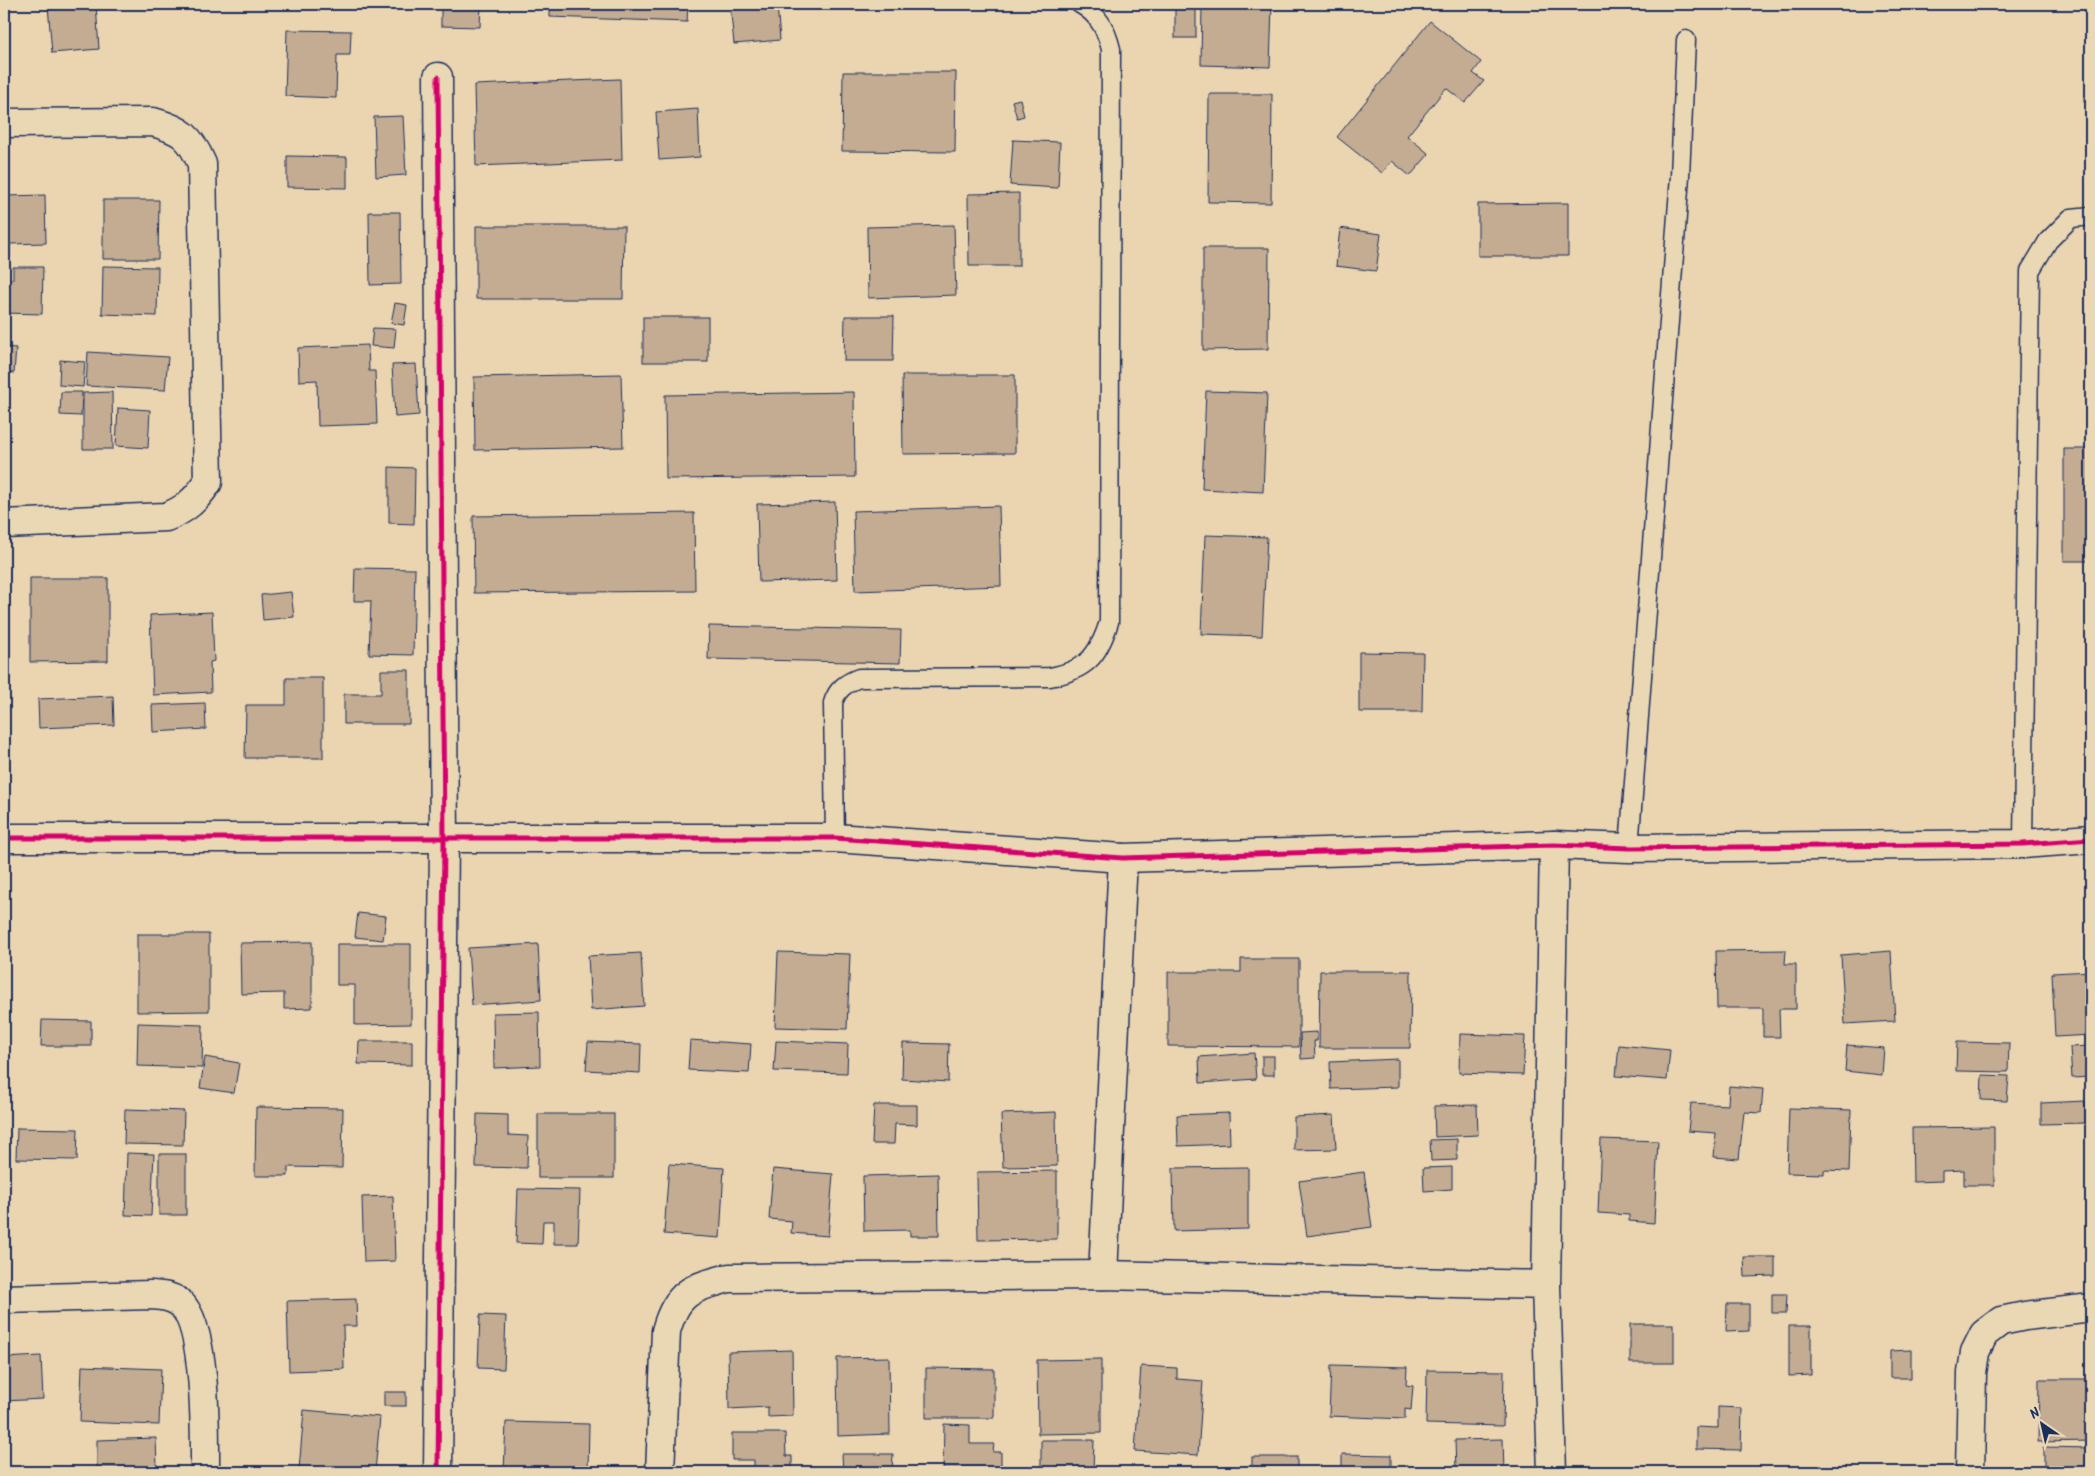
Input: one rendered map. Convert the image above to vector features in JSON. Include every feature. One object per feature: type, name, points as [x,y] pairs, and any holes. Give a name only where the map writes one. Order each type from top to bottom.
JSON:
[{"type":"street","points":[[438,78],[444,839],[438,1472]]},
{"type":"street","points":[[4,123],[153,122],[170,127],[185,136],[194,146],[202,164],[208,482],[200,495],[189,505],[166,518],[4,524]]},
{"type":"street","points":[[4,838],[835,838],[1123,858],[1554,845],[1629,848],[2023,844],[2091,839]]},
{"type":"street","points":[[1552,1472],[1546,1285],[1554,845]]},
{"type":"street","points":[[1103,1276],[1123,858]]},
{"type":"street","points":[[660,1472],[666,1331],[670,1316],[682,1296],[700,1286],[730,1278],[1103,1276],[1546,1285]]},
{"type":"street","points":[[4,1299],[151,1295],[170,1297],[182,1304],[192,1327],[203,1376],[205,1472]]},
{"type":"street","points":[[1970,1472],[1972,1373],[1975,1352],[1984,1334],[2001,1321],[2025,1316],[2091,1308]]},
{"type":"lane","points":[[835,838],[833,703],[839,690],[846,683],[860,678],[1050,677],[1070,673],[1088,662],[1098,649],[1109,622],[1111,49],[1107,34],[1099,19],[1090,9],[1080,4]]},
{"type":"lane","points":[[1629,848],[1680,176],[1686,40]]},
{"type":"lane","points":[[2023,844],[2030,271],[2048,241],[2071,218],[2091,216]]},
{"type":"building","points":[[96,4],[99,49],[52,53],[48,6]]},
{"type":"building","points":[[441,4],[481,4],[480,27],[441,26]]},
{"type":"building","points":[[550,4],[688,4],[687,22],[550,17]]},
{"type":"building","points":[[730,4],[777,4],[780,40],[734,44]]},
{"type":"building","points":[[1202,4],[1272,4],[1270,67],[1201,65]]},
{"type":"building","points":[[1175,9],[1196,9],[1196,38],[1175,38]]},
{"type":"building","points":[[1430,21],[1481,62],[1473,73],[1484,81],[1465,103],[1446,88],[1407,136],[1429,154],[1410,176],[1392,161],[1382,173],[1337,137]]},
{"type":"building","points":[[287,30],[351,31],[350,55],[337,55],[336,98],[285,96]]},
{"type":"building","points":[[843,72],[956,72],[955,152],[842,151]]},
{"type":"building","points":[[620,79],[622,160],[476,166],[474,85]]},
{"type":"building","points":[[1209,94],[1272,94],[1271,203],[1208,202]]},
{"type":"building","points":[[1020,99],[1024,116],[1017,118],[1012,101]]},
{"type":"building","points":[[698,109],[700,157],[659,160],[656,112]]},
{"type":"building","points":[[403,116],[406,175],[376,177],[374,117]]},
{"type":"building","points":[[1013,140],[1060,142],[1058,188],[1010,185]]},
{"type":"building","points":[[287,156],[347,157],[347,188],[287,187]]},
{"type":"building","points":[[1019,193],[1019,266],[969,266],[968,194]]},
{"type":"building","points":[[45,195],[46,243],[10,244],[10,257],[4,258],[4,196]]},
{"type":"building","points":[[103,200],[159,200],[158,259],[103,259]]},
{"type":"building","points":[[1568,203],[1568,256],[1478,256],[1478,204]]},
{"type":"building","points":[[369,212],[400,212],[401,284],[370,285]]},
{"type":"building","points":[[954,225],[956,295],[868,298],[867,227]]},
{"type":"building","points":[[476,226],[624,226],[623,299],[476,299]]},
{"type":"building","points":[[1340,228],[1381,234],[1376,271],[1336,266]]},
{"type":"building","points":[[1203,248],[1269,248],[1268,349],[1203,350]]},
{"type":"building","points":[[103,266],[158,267],[157,316],[102,314]]},
{"type":"building","points":[[13,267],[43,267],[42,314],[4,313],[4,279],[13,279]]},
{"type":"building","points":[[395,303],[407,305],[404,325],[391,323]]},
{"type":"building","points":[[845,316],[894,316],[893,361],[844,361]]},
{"type":"building","points":[[643,317],[708,317],[708,362],[643,362]]},
{"type":"building","points":[[373,328],[396,329],[394,348],[371,346]]},
{"type":"building","points":[[368,345],[369,371],[375,371],[377,424],[318,426],[317,380],[299,381],[298,348]]},
{"type":"building","points":[[4,347],[16,348],[14,373],[4,372]]},
{"type":"building","points":[[88,352],[168,357],[165,390],[86,386]]},
{"type":"building","points":[[60,360],[85,362],[83,387],[59,385]]},
{"type":"building","points":[[416,364],[419,415],[395,417],[392,365]]},
{"type":"building","points":[[621,374],[623,447],[475,450],[474,377]]},
{"type":"building","points":[[902,375],[1015,375],[1015,453],[903,454]]},
{"type":"building","points":[[1206,391],[1267,393],[1263,492],[1202,489]]},
{"type":"building","points":[[61,392],[82,392],[81,416],[60,415]]},
{"type":"building","points":[[112,392],[113,449],[83,449],[83,393]]},
{"type":"building","points":[[854,392],[855,477],[666,479],[665,395]]},
{"type":"building","points":[[118,408],[150,410],[148,448],[116,446]]},
{"type":"building","points":[[2064,449],[2091,449],[2091,561],[2064,561]]},
{"type":"building","points":[[389,467],[415,468],[414,524],[389,523]]},
{"type":"building","points":[[835,502],[837,580],[759,582],[757,504]]},
{"type":"building","points":[[999,506],[1001,586],[855,591],[853,511]]},
{"type":"building","points":[[694,513],[695,591],[474,593],[473,516]]},
{"type":"building","points":[[1205,535],[1267,537],[1262,636],[1201,634]]},
{"type":"building","points":[[355,568],[415,569],[413,655],[369,654],[371,601],[354,601]]},
{"type":"building","points":[[30,578],[108,578],[108,661],[30,662]]},
{"type":"building","points":[[291,592],[294,617],[263,620],[261,595]]},
{"type":"building","points":[[212,612],[214,661],[210,662],[211,692],[153,695],[150,615]]},
{"type":"building","points":[[709,626],[901,630],[900,663],[708,659]]},
{"type":"building","points":[[1359,652],[1423,653],[1422,712],[1359,712]]},
{"type":"building","points":[[381,670],[409,670],[409,724],[344,724],[344,694],[381,694]]},
{"type":"building","points":[[286,678],[323,678],[323,758],[245,758],[246,705],[286,705]]},
{"type":"building","points":[[113,696],[114,725],[39,728],[38,699]]},
{"type":"building","points":[[205,703],[206,729],[153,732],[152,705]]},
{"type":"building","points":[[2087,716],[2091,716],[2091,757],[2087,757]]},
{"type":"building","points":[[358,913],[386,916],[383,940],[355,937]]},
{"type":"building","points":[[137,934],[209,934],[209,1011],[137,1012]]},
{"type":"building","points":[[312,942],[312,1008],[284,1009],[284,993],[241,994],[240,943]]},
{"type":"building","points":[[337,944],[411,944],[411,1024],[355,1025],[355,985],[337,985]]},
{"type":"building","points":[[538,944],[541,1000],[472,1005],[468,948]]},
{"type":"building","points":[[1786,950],[1785,964],[1796,964],[1796,1009],[1779,1009],[1780,1037],[1763,1037],[1763,1008],[1717,1008],[1716,951]]},
{"type":"building","points":[[1891,951],[1895,1021],[1845,1024],[1841,955]]},
{"type":"building","points":[[778,952],[850,954],[847,1029],[775,1027]]},
{"type":"building","points":[[641,953],[644,1006],[591,1010],[588,956]]},
{"type":"building","points":[[1241,959],[1299,959],[1299,1047],[1168,1046],[1168,972],[1241,972]]},
{"type":"building","points":[[1320,971],[1411,971],[1410,1048],[1319,1048]]},
{"type":"building","points":[[2091,971],[2091,1035],[2055,1037],[2052,973]]},
{"type":"building","points":[[539,1012],[540,1066],[494,1068],[493,1013]]},
{"type":"building","points":[[42,1020],[91,1021],[91,1046],[41,1046]]},
{"type":"building","points":[[138,1023],[203,1025],[202,1068],[137,1066]]},
{"type":"building","points":[[1317,1032],[1317,1041],[1314,1041],[1315,1058],[1301,1059],[1300,1033]]},
{"type":"building","points":[[1460,1034],[1525,1036],[1523,1075],[1459,1073]]},
{"type":"building","points":[[690,1040],[751,1044],[749,1073],[688,1070]]},
{"type":"building","points":[[359,1041],[412,1041],[412,1065],[358,1064]]},
{"type":"building","points":[[776,1041],[848,1044],[847,1073],[774,1071]]},
{"type":"building","points":[[588,1042],[641,1044],[640,1073],[586,1070]]},
{"type":"building","points":[[1957,1042],[2009,1043],[2008,1072],[1956,1071]]},
{"type":"building","points":[[903,1043],[949,1044],[948,1082],[902,1079]]},
{"type":"building","points":[[1619,1045],[1670,1050],[1667,1080],[1616,1076]]},
{"type":"building","points":[[1847,1045],[1884,1048],[1882,1075],[1845,1071]]},
{"type":"building","points":[[2091,1046],[2091,1077],[2072,1078],[2070,1047]]},
{"type":"building","points":[[1254,1053],[1256,1079],[1200,1083],[1199,1057]]},
{"type":"building","points":[[1262,1056],[1274,1056],[1274,1075],[1262,1075]]},
{"type":"building","points":[[205,1057],[239,1063],[234,1093],[200,1088]]},
{"type":"building","points":[[1398,1059],[1398,1087],[1331,1089],[1330,1062]]},
{"type":"building","points":[[1982,1075],[2009,1076],[2007,1101],[1981,1100]]},
{"type":"building","points":[[1729,1086],[1763,1089],[1761,1113],[1744,1112],[1739,1159],[1714,1157],[1716,1133],[1688,1131],[1691,1103],[1728,1105]]},
{"type":"building","points":[[2085,1101],[2086,1123],[2041,1124],[2041,1103]]},
{"type":"building","points":[[874,1105],[917,1105],[917,1125],[895,1124],[894,1144],[872,1144]]},
{"type":"building","points":[[1477,1105],[1478,1135],[1435,1137],[1434,1106]]},
{"type":"building","points":[[256,1107],[343,1108],[342,1168],[288,1167],[288,1176],[255,1176]]},
{"type":"building","points":[[1789,1108],[1851,1110],[1849,1171],[1824,1170],[1824,1174],[1787,1173]]},
{"type":"building","points":[[125,1109],[184,1111],[183,1145],[124,1144]]},
{"type":"building","points":[[1056,1112],[1057,1166],[1003,1167],[1001,1114]]},
{"type":"building","points":[[1229,1113],[1230,1144],[1178,1146],[1177,1115]]},
{"type":"building","points":[[477,1114],[508,1115],[508,1135],[528,1136],[527,1168],[476,1167]]},
{"type":"building","points":[[538,1114],[614,1114],[614,1178],[538,1178]]},
{"type":"building","points":[[1334,1115],[1336,1149],[1294,1150],[1294,1117]]},
{"type":"building","points":[[1994,1127],[1994,1185],[1964,1185],[1964,1170],[1942,1171],[1942,1181],[1913,1182],[1912,1128]]},
{"type":"building","points":[[17,1128],[78,1129],[77,1160],[16,1159]]},
{"type":"building","points":[[1457,1139],[1457,1160],[1431,1161],[1430,1140]]},
{"type":"building","points":[[1601,1139],[1658,1141],[1654,1223],[1629,1221],[1629,1215],[1598,1213]]},
{"type":"building","points":[[127,1153],[154,1154],[151,1216],[125,1215]]},
{"type":"building","points":[[159,1154],[186,1154],[186,1215],[159,1215]]},
{"type":"building","points":[[669,1164],[724,1168],[720,1238],[664,1234]]},
{"type":"building","points":[[1248,1167],[1248,1229],[1174,1231],[1173,1168]]},
{"type":"building","points":[[1452,1167],[1452,1189],[1424,1191],[1423,1168]]},
{"type":"building","points":[[773,1169],[833,1174],[828,1236],[791,1233],[792,1221],[769,1219]]},
{"type":"building","points":[[1057,1171],[1057,1239],[978,1240],[977,1172]]},
{"type":"building","points":[[1364,1172],[1372,1227],[1307,1236],[1299,1181]]},
{"type":"building","points":[[938,1174],[939,1236],[910,1236],[910,1230],[864,1231],[863,1176]]},
{"type":"building","points":[[518,1189],[580,1190],[578,1244],[554,1244],[554,1221],[543,1221],[542,1244],[516,1243]]},
{"type":"building","points":[[393,1196],[395,1261],[364,1262],[362,1197]]},
{"type":"building","points":[[1744,1257],[1775,1257],[1775,1276],[1745,1277]]},
{"type":"building","points":[[1772,1294],[1787,1294],[1786,1313],[1772,1313]]},
{"type":"building","points":[[356,1299],[357,1326],[343,1326],[344,1369],[289,1371],[287,1301]]},
{"type":"building","points":[[1727,1304],[1749,1304],[1749,1331],[1726,1332]]},
{"type":"building","points":[[480,1315],[506,1316],[504,1369],[478,1368]]},
{"type":"building","points":[[1630,1324],[1674,1324],[1674,1363],[1630,1363]]},
{"type":"building","points":[[1789,1326],[1811,1326],[1811,1375],[1789,1376]]},
{"type":"building","points":[[792,1350],[793,1416],[768,1417],[768,1407],[729,1409],[728,1352]]},
{"type":"building","points":[[1911,1350],[1911,1378],[1890,1378],[1890,1351]]},
{"type":"building","points":[[41,1356],[43,1399],[4,1401],[4,1358]]},
{"type":"building","points":[[889,1357],[890,1434],[838,1436],[837,1358]]},
{"type":"building","points":[[1101,1359],[1101,1433],[1038,1434],[1037,1360]]},
{"type":"building","points":[[1331,1365],[1407,1367],[1406,1385],[1413,1386],[1411,1410],[1405,1409],[1405,1419],[1329,1416]]},
{"type":"building","points":[[82,1366],[161,1369],[159,1425],[80,1422]]},
{"type":"building","points":[[1141,1366],[1177,1368],[1177,1379],[1203,1381],[1198,1455],[1135,1451]]},
{"type":"building","points":[[926,1368],[994,1369],[994,1418],[926,1418]]},
{"type":"building","points":[[1427,1370],[1504,1371],[1503,1426],[1426,1424]]},
{"type":"building","points":[[2039,1379],[2091,1379],[2091,1441],[2038,1442]]},
{"type":"building","points":[[384,1392],[406,1392],[406,1406],[384,1406]]},
{"type":"building","points":[[1718,1407],[1742,1408],[1741,1450],[1696,1449],[1696,1427],[1718,1428]]},
{"type":"building","points":[[304,1410],[380,1417],[375,1472],[299,1470]]},
{"type":"building","points":[[506,1422],[589,1424],[588,1472],[504,1472]]},
{"type":"building","points":[[944,1424],[970,1425],[970,1444],[994,1444],[993,1452],[1001,1452],[1001,1469],[993,1469],[993,1472],[943,1472]]},
{"type":"building","points":[[732,1433],[785,1433],[786,1456],[792,1456],[792,1472],[754,1472],[754,1460],[732,1460]]},
{"type":"building","points":[[156,1438],[157,1467],[97,1469],[97,1440]]},
{"type":"building","points":[[1503,1439],[1504,1472],[1456,1472],[1455,1440]]},
{"type":"building","points":[[1041,1440],[1094,1440],[1093,1472],[1041,1472]]},
{"type":"building","points":[[2044,1447],[2091,1448],[2091,1471],[2044,1471]]},
{"type":"building","points":[[842,1454],[893,1454],[892,1472],[843,1472]]},
{"type":"building","points":[[1342,1454],[1391,1455],[1391,1472],[1342,1472]]},
{"type":"building","points":[[1252,1457],[1297,1457],[1297,1472],[1252,1472]]},
{"type":"building","points":[[1746,1468],[1763,1470],[1762,1472],[1745,1472]]},
{"type":"cycle path","points":[[438,77],[444,839],[438,1472]]},
{"type":"cycle path","points":[[4,838],[835,838],[1123,858],[1554,845],[1629,848],[2023,844],[2091,839]]}]
